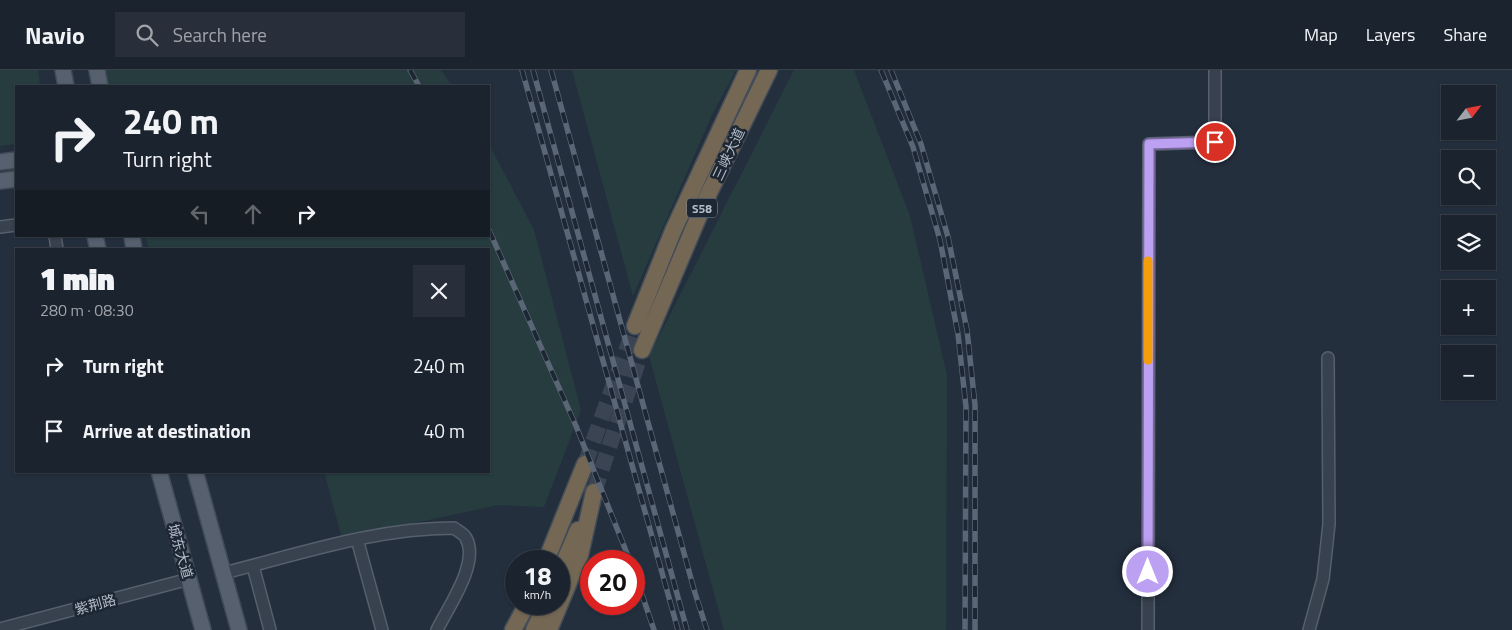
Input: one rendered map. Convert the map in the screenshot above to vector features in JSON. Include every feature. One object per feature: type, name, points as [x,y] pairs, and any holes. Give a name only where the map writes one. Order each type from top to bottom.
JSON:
[{"type":"highway","name":"三峡大道","points":[[635,326],[673,231],[748,70]]},
{"type":"highway","name":"三峡大道","points":[[642,350],[706,199],[769,70]]},
{"type":"highway","points":[[550,550],[585,464]]},
{"type":"highway","points":[[569,550],[594,492],[580,555],[570,579]]},
{"type":"highway","points":[[513,630],[521,615]]},
{"type":"highway","points":[[534,630],[541,615]]},
{"type":"highway","points":[[549,630],[555,615]]},
{"type":"main road","points":[[63,70],[66,85]]},
{"type":"main road","points":[[97,70],[100,85]]},
{"type":"main road","points":[[0,162],[15,160]]},
{"type":"main road","points":[[0,181],[15,179]]},
{"type":"main road","name":"城东大道","points":[[160,473],[203,630]]},
{"type":"main road","points":[[197,473],[239,630]]},
{"type":"street","points":[[1148,630],[1149,144],[1215,142],[1215,70]]},
{"type":"street","points":[[0,227],[15,225]]},
{"type":"street","points":[[1310,630],[1323,579],[1329,524],[1328,358]]},
{"type":"street","points":[[224,573],[357,539],[432,528],[454,528],[466,538],[471,556],[466,573],[437,630]]},
{"type":"street","points":[[357,539],[382,630]]},
{"type":"street","points":[[252,566],[270,630]]},
{"type":"street","name":"紫荆路","points":[[0,628],[189,580]]},
{"type":"green space","points":[[0,70],[38,70],[40,85],[15,85],[15,144],[0,146]]},
{"type":"green space","points":[[106,70],[441,70],[451,85],[108,85]]},
{"type":"green space","points":[[572,70],[736,70],[712,115],[633,296]]},
{"type":"green space","points":[[794,70],[854,70],[910,216],[947,375],[946,630],[724,630],[649,356]]},
{"type":"green space","points":[[490,146],[534,230],[581,410],[544,507],[498,505],[342,539],[325,473],[490,473],[490,248],[149,248],[145,237],[490,237]]},
{"type":"tunnel","points":[[585,464],[635,326]]},
{"type":"tunnel","points":[[594,492],[642,350]]},
{"type":"railway","points":[[410,70],[418,85]]},
{"type":"railway","points":[[522,70],[678,630]]},
{"type":"railway","points":[[533,70],[687,630]]},
{"type":"railway","points":[[551,70],[695,593],[707,630]]},
{"type":"railway","points":[[881,70],[913,147],[940,240],[958,334],[966,407],[965,630]]},
{"type":"railway","points":[[891,70],[921,144],[948,237],[967,330],[975,405],[975,630]]},
{"type":"railway","points":[[490,232],[576,426],[626,550]]},
{"type":"railway","points":[[645,603],[654,630]]},
{"type":"slow traffic","points":[[1148,261],[1148,360]]},
{"type":"route","points":[[1148,572],[1149,144],[1215,142]]}]
